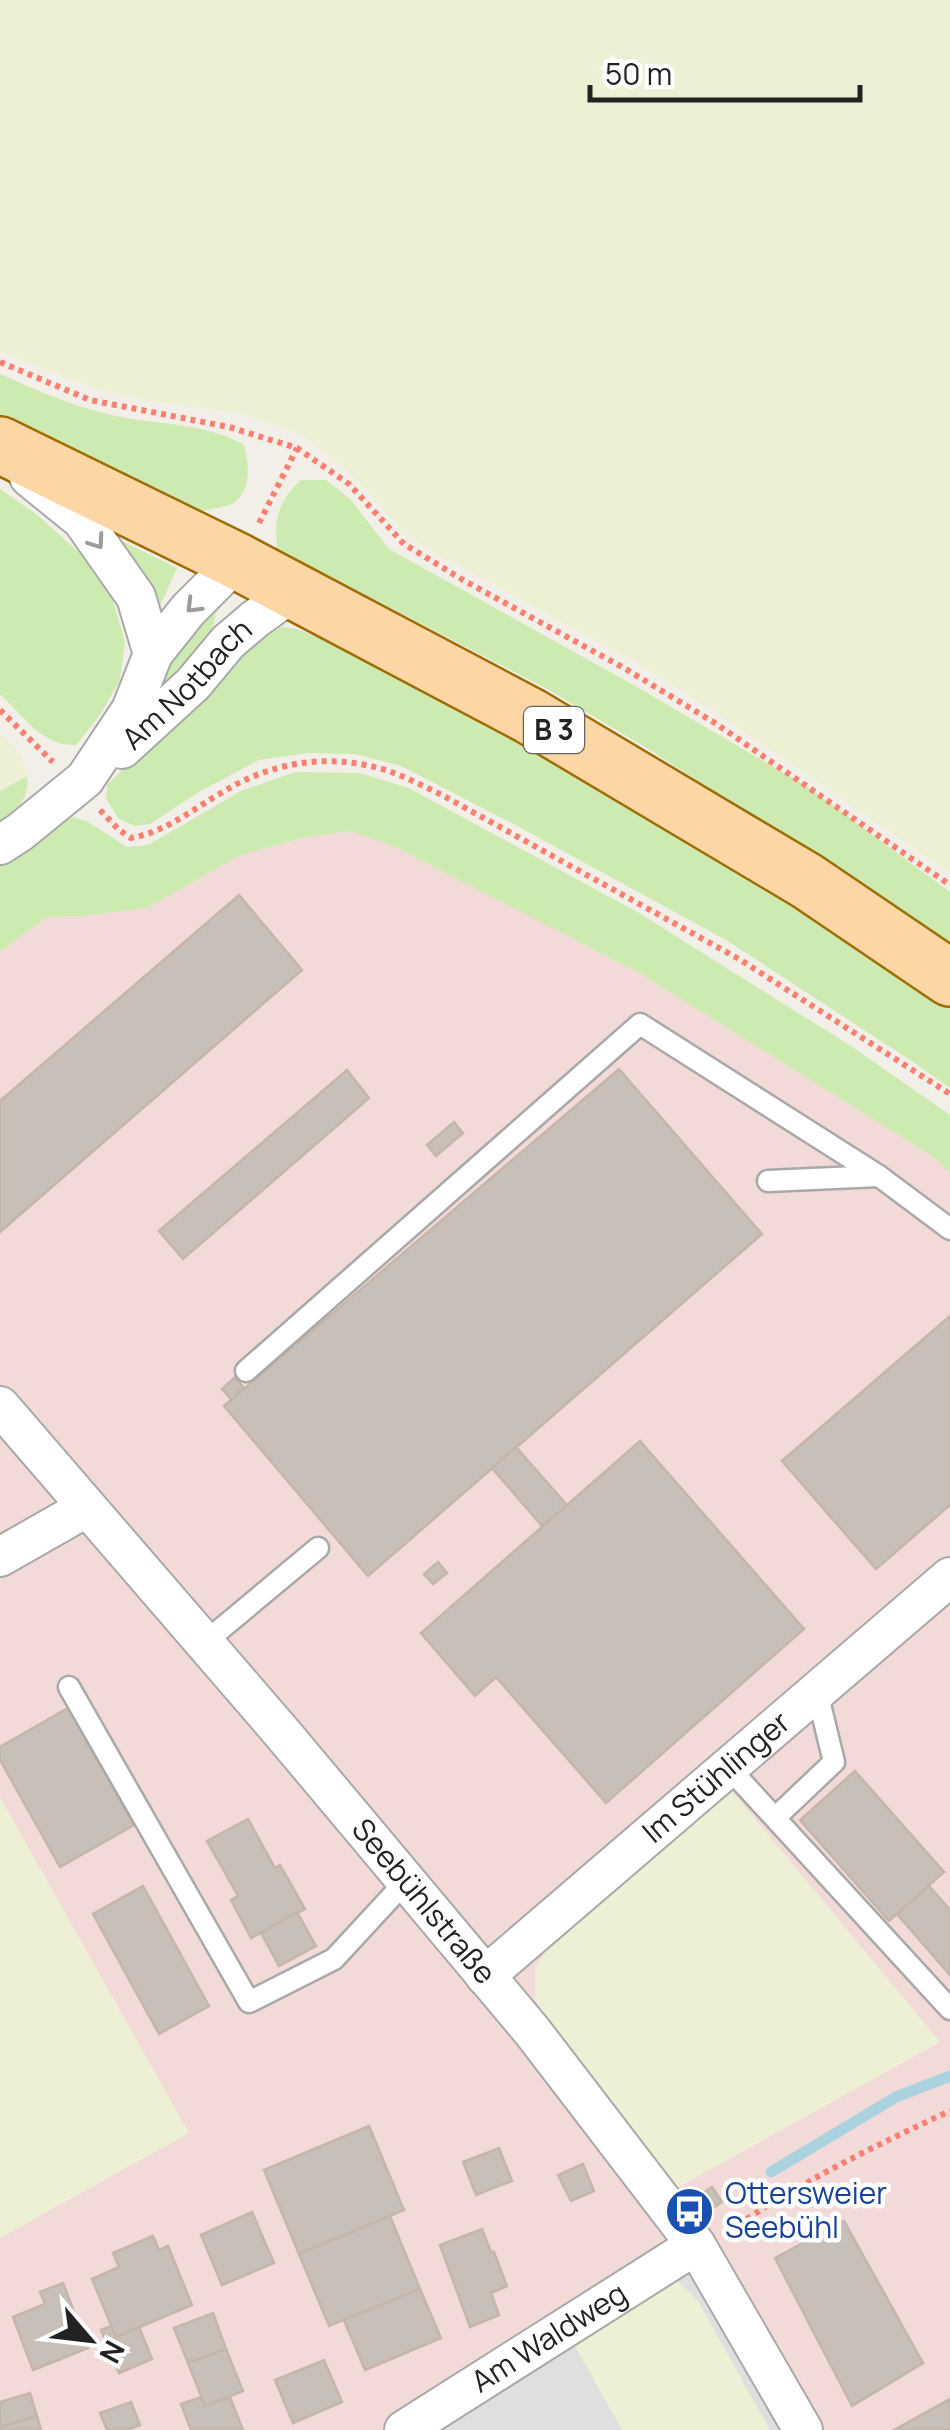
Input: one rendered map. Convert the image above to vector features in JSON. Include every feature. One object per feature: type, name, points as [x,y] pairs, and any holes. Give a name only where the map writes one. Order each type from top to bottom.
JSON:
[{"type":"main road","name":"B 3","points":[[0,444],[294,590],[530,716],[807,881],[950,978]]},
{"type":"street","name":"Am Notbach","points":[[0,454],[82,520],[136,597],[153,654]]},
{"type":"street","name":"Am Notbach","points":[[81,783],[132,710],[153,654],[188,610],[237,561]]},
{"type":"street","name":"Am Notbach","points":[[0,845],[81,783],[193,684],[228,642],[294,590]]},
{"type":"street","name":"Seebühlstraße","points":[[0,1406],[532,2031],[698,2248],[802,2430]]},
{"type":"street","points":[[0,1556],[86,1508]]},
{"type":"street","name":"Im Stühlinger","points":[[485,1976],[950,1577]]},
{"type":"street","name":"Am Waldweg","points":[[423,2425],[698,2248]]},
{"type":"lane","points":[[246,1371],[640,1024],[879,1176],[950,1230]]},
{"type":"lane","points":[[768,1181],[879,1176]]},
{"type":"lane","points":[[204,1643],[318,1548]]},
{"type":"lane","points":[[68,1687],[249,2002],[334,1959],[407,1880]]},
{"type":"lane","points":[[776,1817],[834,1762],[816,1692]]},
{"type":"lane","points":[[728,1768],[950,2010]]},
{"type":"path","points":[[0,362],[90,400],[229,426],[297,448],[349,484],[404,544],[715,723],[950,885]]},
{"type":"path","points":[[237,561],[297,448]]},
{"type":"path","points":[[0,710],[81,783],[119,830],[131,838],[152,834],[269,769],[314,761],[342,762],[408,778],[740,959],[950,1094]]},
{"type":"path","points":[[698,2248],[778,2197],[950,2111]]},
{"type":"shaded area","points":[[351,831],[393,846],[636,971],[932,1156],[950,1173],[950,2430],[817,2430],[682,2247],[386,2430],[0,2430],[0,952],[47,917],[147,908],[238,856],[305,837]]},
{"type":"shaded area","points":[[682,2247],[795,2430],[389,2430]]},
{"type":"green space","points":[[0,0],[950,0],[950,873],[710,708],[405,534],[353,476],[303,435],[240,414],[99,390],[0,352]]},
{"type":"green space","points":[[0,374],[101,412],[230,438],[244,445],[248,471],[245,488],[235,502],[201,511],[0,422]]},
{"type":"green space","points":[[301,480],[326,480],[350,499],[389,549],[808,787],[950,892],[950,952],[858,885],[650,750],[549,690],[277,549],[279,511]]},
{"type":"green space","points":[[0,489],[36,514],[83,556],[111,594],[125,642],[120,680],[100,715],[76,745],[43,735],[0,694]]},
{"type":"green space","points":[[114,537],[177,568],[155,617]]},
{"type":"green space","points":[[219,600],[213,627],[200,651],[144,708],[188,625]]},
{"type":"green space","points":[[268,625],[297,629],[327,641],[616,795],[798,900],[950,1003],[950,1088],[726,940],[401,766],[355,754],[308,753],[259,760],[150,824],[135,826],[119,819],[106,799],[107,785]]},
{"type":"green space","points":[[0,733],[21,755],[27,776],[0,791]]},
{"type":"green space","points":[[295,772],[359,773],[409,788],[639,913],[851,1046],[950,1115],[950,1173],[932,1156],[636,971],[393,846],[351,831],[305,837],[238,856],[147,908],[47,917],[0,952],[0,861],[73,817],[127,847],[148,845],[241,791]]},
{"type":"green space","points":[[27,776],[24,798],[0,822],[0,791]]},
{"type":"green space","points":[[728,1786],[940,2042],[675,2189],[554,2034],[535,1999],[535,1968],[551,1943]]},
{"type":"green space","points":[[0,1797],[189,2133],[0,2238]]},
{"type":"green space","points":[[678,2282],[698,2301],[770,2430],[622,2430],[572,2341],[658,2283]]},
{"type":"building","points":[[239,895],[302,970],[0,1232],[0,1101]]},
{"type":"building","points":[[619,1069],[762,1234],[368,1576],[224,1406]]},
{"type":"building","points":[[347,1070],[369,1098],[183,1259],[159,1231]]},
{"type":"building","points":[[454,1122],[463,1133],[436,1156],[427,1145]]},
{"type":"building","points":[[950,1316],[950,1505],[876,1569],[782,1461]]},
{"type":"building","points":[[235,1377],[244,1388],[231,1399],[222,1389]]},
{"type":"building","points":[[640,1441],[804,1629],[606,1803],[496,1677],[475,1696],[421,1633]]},
{"type":"building","points":[[516,1447],[567,1505],[542,1526],[492,1468]]},
{"type":"building","points":[[438,1562],[447,1573],[433,1584],[424,1574]]},
{"type":"building","points":[[68,1708],[134,1825],[60,1867],[0,1760],[0,1747]]},
{"type":"building","points":[[855,1771],[944,1872],[889,1921],[800,1820]]},
{"type":"building","points":[[248,1819],[275,1868],[280,1865],[305,1909],[251,1938],[231,1900],[238,1896],[207,1841]]},
{"type":"building","points":[[143,1886],[209,2006],[159,2034],[93,1914]]},
{"type":"building","points":[[929,1886],[950,1910],[950,1975],[897,1914]]},
{"type":"building","points":[[297,1912],[316,1946],[279,1966],[261,1933]]},
{"type":"building","points":[[369,2126],[404,2210],[299,2254],[264,2170]]},
{"type":"building","points":[[499,2148],[512,2181],[476,2195],[463,2162]]},
{"type":"building","points":[[583,2164],[594,2191],[571,2201],[558,2175]]},
{"type":"building","points":[[712,2187],[722,2202],[704,2214],[694,2199]]},
{"type":"building","points":[[252,2212],[274,2263],[222,2285],[201,2235]]},
{"type":"building","points":[[390,2216],[420,2289],[329,2326],[299,2254]]},
{"type":"building","points":[[844,2221],[923,2363],[852,2406],[775,2258]]},
{"type":"building","points":[[482,2229],[507,2286],[491,2293],[499,2315],[470,2327],[440,2245]]},
{"type":"building","points":[[153,2236],[159,2250],[168,2246],[192,2305],[116,2337],[92,2279],[119,2267],[113,2253]]},
{"type":"building","points":[[63,2283],[88,2348],[33,2370],[13,2317],[45,2304],[40,2292]]},
{"type":"building","points":[[420,2289],[441,2338],[365,2370],[344,2320]]},
{"type":"building","points":[[213,2313],[226,2349],[188,2363],[174,2328]]},
{"type":"building","points":[[111,2326],[116,2337],[139,2327],[152,2359],[119,2373],[101,2330]]},
{"type":"building","points":[[226,2349],[243,2391],[205,2406],[188,2363]]},
{"type":"building","points":[[324,2360],[342,2402],[293,2423],[275,2380]]},
{"type":"building","points":[[30,2393],[37,2416],[0,2427],[0,2402]]},
{"type":"building","points":[[201,2397],[205,2406],[230,2397],[243,2430],[191,2430],[181,2404]]},
{"type":"building","points":[[950,2399],[950,2430],[894,2430]]},
{"type":"building","points":[[131,2402],[140,2425],[107,2430],[100,2413]]},
{"type":"building","points":[[37,2416],[41,2430],[0,2430],[0,2427]]},
{"type":"waterway","points":[[771,2172],[896,2097],[950,2076]]},
{"type":"place","name":"Ottersweier Seebühl","points":[[690,2211]]}]
